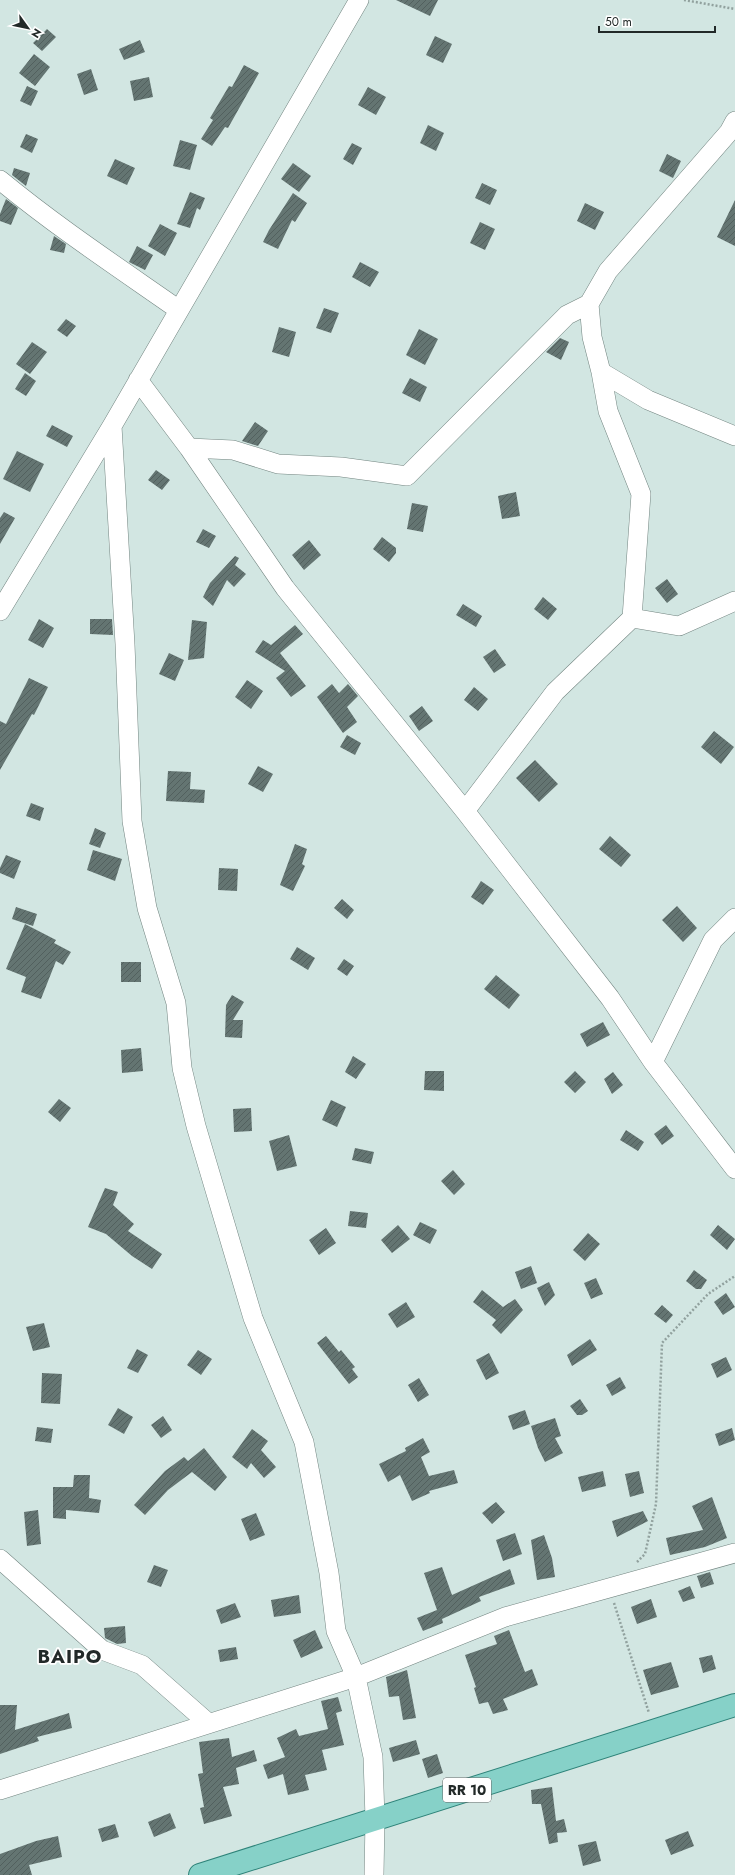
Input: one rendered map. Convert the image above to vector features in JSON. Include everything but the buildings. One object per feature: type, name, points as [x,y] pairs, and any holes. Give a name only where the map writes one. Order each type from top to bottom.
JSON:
[{"type":"main road","name":"RR 10","points":[[200,1875],[735,1705]]},
{"type":"street","points":[[0,611],[112,426],[359,0]]},
{"type":"street","points":[[189,448],[233,450],[278,464],[341,467],[407,476],[567,315],[589,304],[608,271],[729,132],[735,121]]},
{"type":"street","points":[[0,180],[26,202],[70,234],[180,310]]},
{"type":"street","points":[[465,812],[555,692],[632,618],[641,494],[608,412],[601,372],[592,337],[589,304]]},
{"type":"street","points":[[601,372],[648,400],[735,436]]},
{"type":"street","points":[[138,380],[189,448],[285,588],[465,812],[610,998],[653,1062],[735,1169]]},
{"type":"street","points":[[112,426],[125,652],[132,821],[147,908],[176,1003],[182,1068],[196,1126],[253,1318],[304,1442],[323,1538],[336,1631],[356,1677],[373,1758],[375,1819],[374,1875]]},
{"type":"street","points":[[632,618],[679,626],[735,601]]},
{"type":"street","points":[[653,1062],[713,940],[735,918]]},
{"type":"street","points":[[0,1790],[356,1677],[505,1617],[610,1589],[708,1559],[735,1553]]},
{"type":"street","points":[[0,1559],[102,1650],[142,1666],[208,1723]]},
{"type":"path","points":[[684,0],[735,9]]},
{"type":"path","points":[[635,1564],[645,1554],[656,1504],[662,1343],[708,1294],[735,1276]]},
{"type":"path","points":[[610,1589],[654,1731]]},
{"type":"district","name":"BAIPO","points":[[70,1656]]}]
